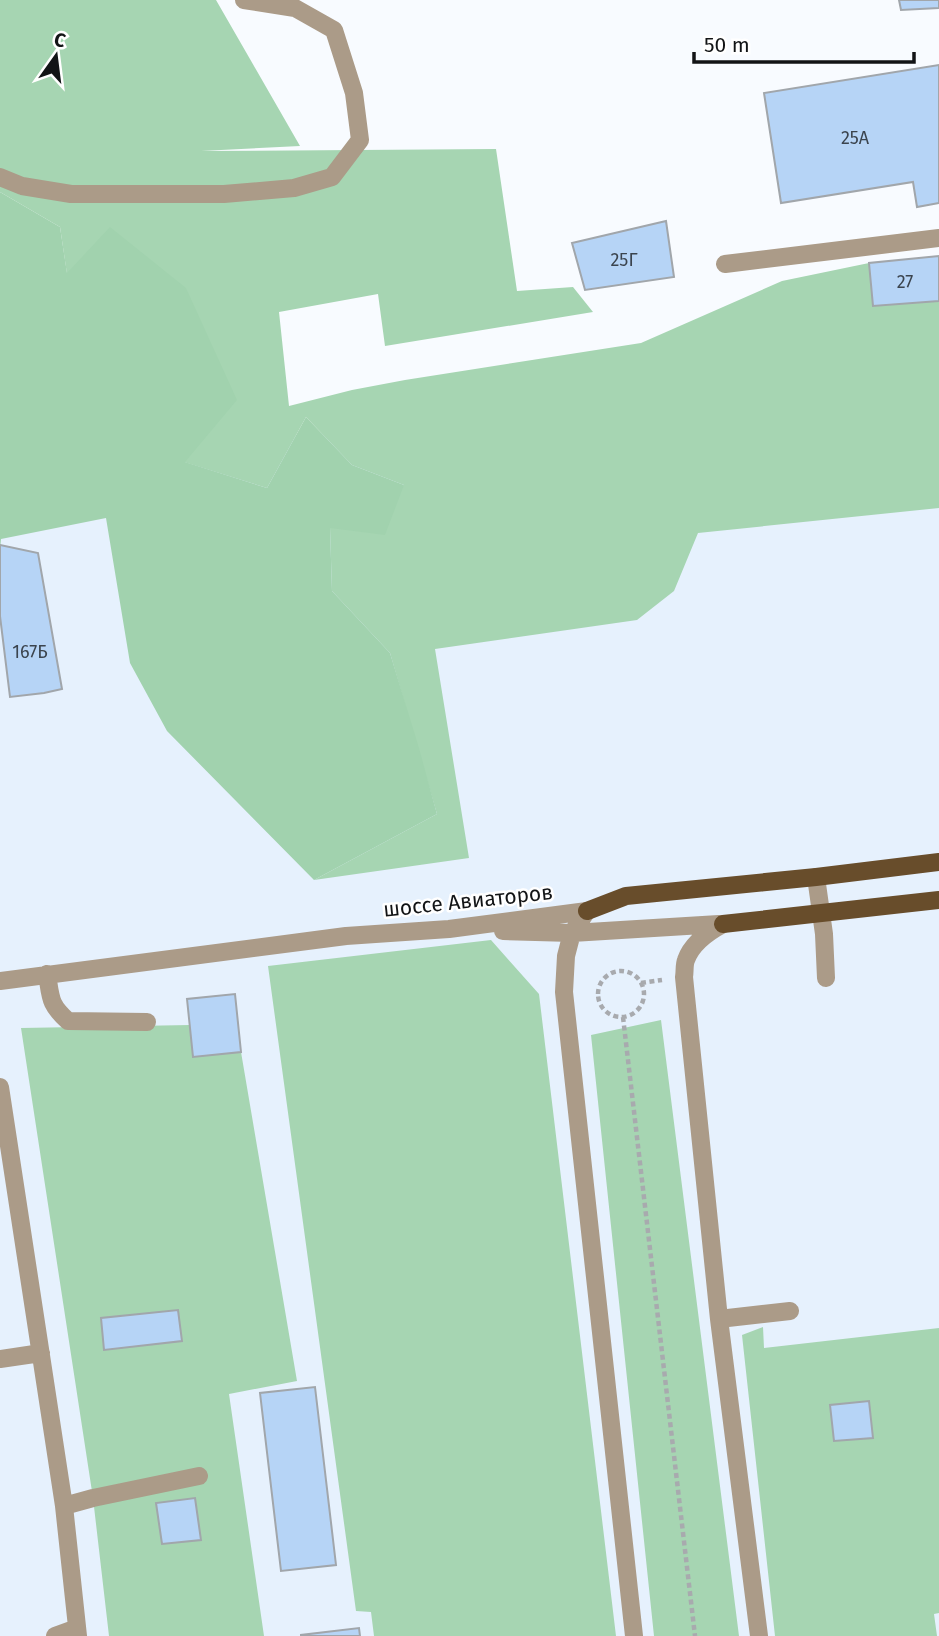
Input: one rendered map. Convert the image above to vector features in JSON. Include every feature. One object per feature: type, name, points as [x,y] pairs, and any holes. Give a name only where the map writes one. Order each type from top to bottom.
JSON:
[{"type":"main road","name":"шоссе Авиаторов","points":[[587,911],[626,896],[939,862]]},
{"type":"main road","points":[[723,924],[939,900]]},
{"type":"street","points":[[0,177],[22,186],[71,194],[224,194],[294,188],[332,177],[360,140],[354,93],[334,30],[295,8],[244,0]]},
{"type":"street","points":[[725,264],[939,238]]},
{"type":"street","points":[[816,877],[824,934],[826,978]]},
{"type":"street","points":[[587,911],[572,933],[566,956],[564,992],[634,1636]]},
{"type":"street","name":"шоссе Авиаторов","points":[[0,981],[346,936],[449,929],[587,911]]},
{"type":"street","points":[[449,929],[572,933],[723,924]]},
{"type":"street","points":[[723,924],[705,934],[695,947],[686,960],[684,977],[719,1319],[759,1636]]},
{"type":"street","points":[[47,974],[51,999],[56,1010],[68,1021],[146,1022]]},
{"type":"street","points":[[0,1087],[64,1506],[77,1632],[55,1636]]},
{"type":"street","points":[[719,1319],[790,1311]]},
{"type":"street","points":[[0,1359],[41,1353]]},
{"type":"street","points":[[64,1506],[200,1476]]},
{"type":"path","points":[[614,972],[629,972],[636,976],[643,990],[642,1004],[637,1011],[623,1017],[608,1014],[597,995],[601,981],[614,972]]},
{"type":"path","points":[[623,1017],[695,1636]]},
{"type":"shaded area","points":[[939,375],[939,1636],[0,1636],[0,463]]},
{"type":"green space","points":[[0,0],[216,0],[300,146],[201,151],[496,149],[517,291],[573,287],[593,312],[385,346],[378,294],[279,312],[289,406],[405,380],[641,343],[782,281],[869,263],[873,306],[939,301],[939,508],[698,533],[674,591],[637,620],[435,649],[469,858],[314,880],[437,814],[390,653],[332,591],[330,528],[404,485],[352,465],[306,417],[267,488],[184,462],[67,274],[60,227],[0,192]]},
{"type":"green space","points":[[0,192],[60,227],[67,273],[110,227],[186,288],[237,400],[185,462],[267,488],[306,417],[352,465],[404,485],[385,535],[330,528],[332,591],[390,653],[437,814],[314,880],[167,731],[130,663],[106,518],[1,539],[0,551]]},
{"type":"green space","points":[[491,940],[539,994],[616,1636],[374,1636],[371,1612],[356,1611],[268,966]]},
{"type":"green space","points":[[661,1020],[739,1636],[654,1636],[591,1035]]},
{"type":"green space","points":[[190,1025],[193,1057],[241,1052],[297,1381],[229,1394],[264,1636],[109,1636],[93,1498],[21,1028]]},
{"type":"green space","points":[[763,1327],[764,1348],[939,1328],[939,1613],[934,1614],[937,1636],[775,1636],[742,1335]]},
{"type":"building","points":[[899,0],[939,0],[939,8],[901,10]]},
{"type":"building","points":[[939,65],[939,203],[917,207],[913,182],[781,203],[764,93]]},
{"type":"building","points":[[666,221],[674,277],[585,290],[572,243]]},
{"type":"building","points":[[939,256],[939,301],[873,306],[869,263]]},
{"type":"building","points":[[0,545],[38,553],[62,689],[10,697],[0,616]]},
{"type":"building","points":[[235,994],[241,1052],[193,1057],[187,999]]},
{"type":"building","points":[[178,1310],[182,1341],[104,1350],[101,1318]]},
{"type":"building","points":[[315,1387],[336,1565],[281,1571],[260,1393]]},
{"type":"building","points":[[869,1401],[873,1438],[834,1441],[830,1405]]},
{"type":"building","points":[[195,1498],[201,1540],[162,1544],[156,1503]]},
{"type":"building","points":[[359,1628],[360,1636],[301,1636],[301,1635]]}]
